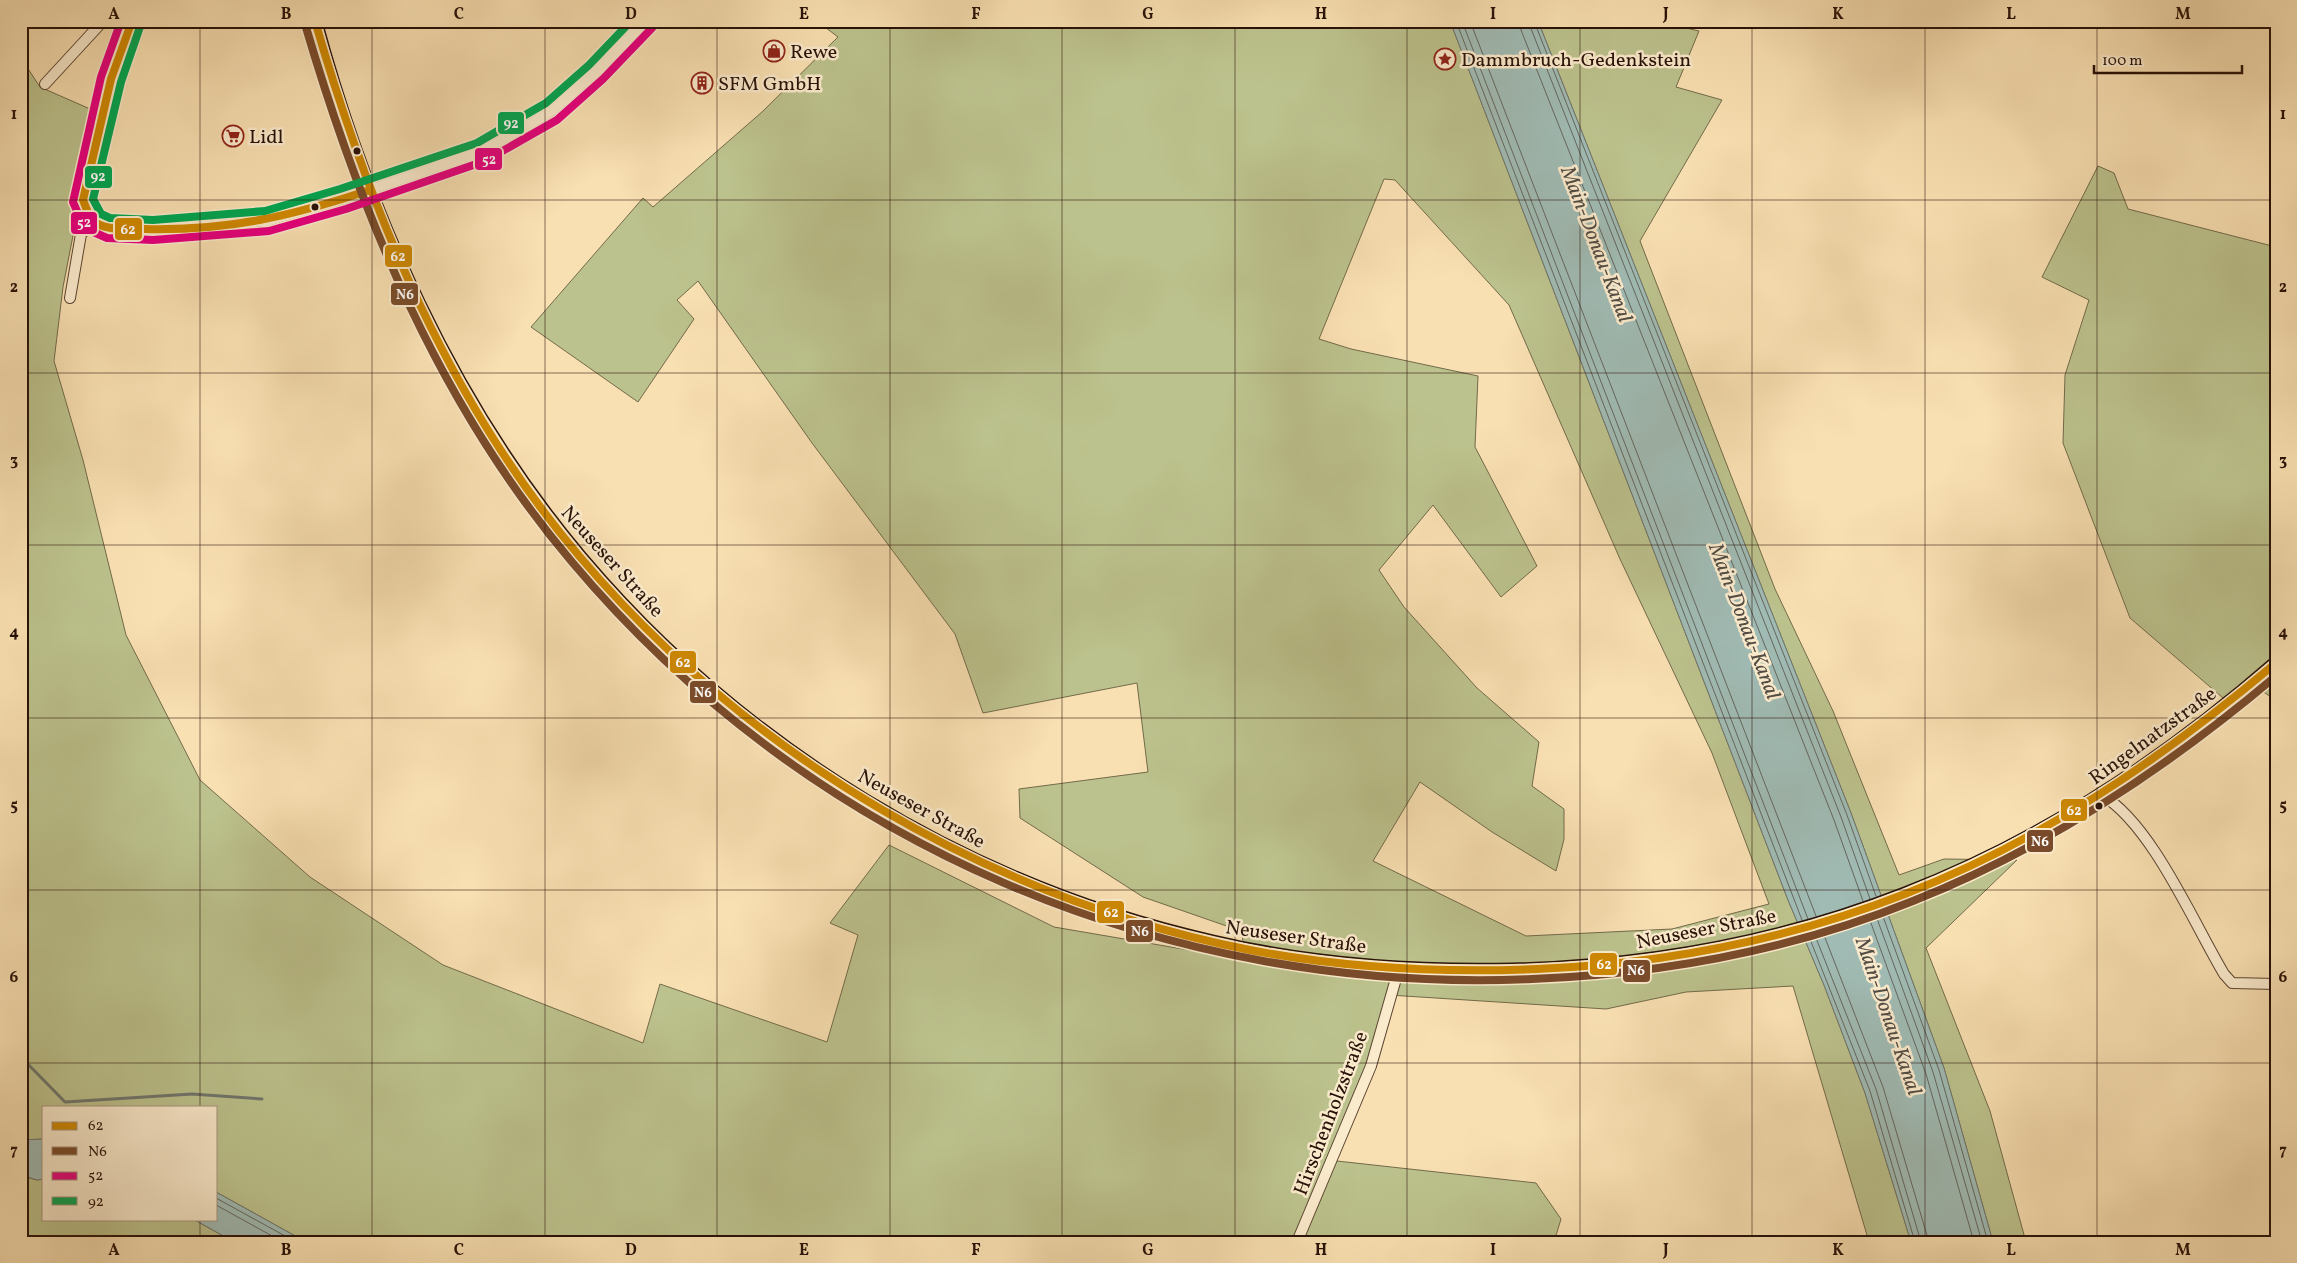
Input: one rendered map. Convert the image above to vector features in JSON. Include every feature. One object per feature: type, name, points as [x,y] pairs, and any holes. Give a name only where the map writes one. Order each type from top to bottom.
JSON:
[{"type":"main road","name":"Neuseser Straße","points":[[315,21],[340,105],[370,190],[398,257],[433,331],[486,429],[526,487],[580,557],[637,619],[702,680],[777,741],[856,795],[926,835],[1000,871],[1086,905],[1153,927],[1226,945],[1300,958],[1399,968],[1477,971],[1557,969],[1612,964],[1700,952],[1841,916],[1909,892]]},
{"type":"main road","name":"Ringelnatzstraße","points":[[1909,892],[2021,840],[2102,795],[2177,744],[2276,663]]},
{"type":"street","points":[[46,84],[103,21]]},
{"type":"street","points":[[132,21],[111,79],[83,200],[88,213],[95,222],[108,228],[153,230],[267,220],[370,190],[481,152],[552,111],[596,72],[645,21]]},
{"type":"street","points":[[70,298],[81,234],[95,222]]},
{"type":"street","points":[[2102,795],[2114,802],[2142,835],[2176,886],[2224,974],[2232,983],[2276,984]]},
{"type":"street","name":"Hirschenholzstraße","points":[[1298,1242],[1372,1066],[1399,968]]},
{"type":"green space","points":[[817,21],[1450,21],[1788,900],[1824,985],[1865,1093],[1911,1242],[1869,1242],[1793,986],[1686,992],[1606,1009],[1389,995],[1368,1064],[1328,1160],[1536,1183],[1561,1219],[1554,1242],[306,1242],[218,1193],[218,1106],[42,1106],[42,1139],[21,1140],[21,58],[40,87],[97,112],[63,287],[54,361],[83,460],[126,635],[200,780],[310,877],[443,965],[643,1043],[660,984],[827,1042],[858,935],[830,923],[889,845],[1054,927],[1247,960],[1241,931],[1143,897],[1020,818],[1019,789],[1148,772],[1137,683],[983,713],[955,634],[812,443],[698,281],[677,300],[694,319],[638,402],[531,327],[643,198],[653,207],[762,112],[838,37]],"holes":[[[1384,179],[1395,180],[1509,305],[1620,559],[1712,753],[1769,904],[1672,929],[1526,936],[1373,861],[1420,782],[1492,832],[1556,871],[1564,839],[1564,809],[1532,786],[1539,742],[1477,688],[1404,607],[1379,570],[1433,505],[1501,597],[1537,566],[1475,447],[1478,376],[1351,349],[1319,339]]]},
{"type":"green space","points":[[1538,21],[1656,21],[1699,31],[1676,87],[1722,100],[1640,241],[1775,589],[1833,711],[1899,875],[1944,859],[2017,860],[1926,948],[1990,1111],[2026,1242],[1993,1242],[1944,1068],[1851,813]]},
{"type":"green space","points":[[2098,166],[2114,173],[2128,209],[2276,247],[2276,700],[2254,686],[2230,704],[2130,618],[2063,443],[2065,375],[2089,300],[2042,277]]},
{"type":"green space","points":[[21,1176],[42,1179],[42,1220],[195,1220],[234,1242],[21,1242]]},
{"type":"water","name":"Main-Donau-Kanal","points":[[1450,21],[1538,21],[1851,813],[1944,1068],[1993,1242],[1911,1242],[1865,1093],[1824,985],[1788,900]]},
{"type":"water","points":[[42,1139],[42,1179],[37,1180],[21,1175],[21,1140]]},
{"type":"water","points":[[218,1193],[306,1242],[234,1242],[195,1220],[218,1220]]},
{"type":"waterway","points":[[21,1057],[65,1102],[192,1094],[262,1099]]},
{"type":"transit line","name":"52","points":[[121,21],[101,77],[73,202],[80,218],[91,231],[107,238],[153,240],[269,231],[346,209],[485,161],[557,120],[603,79],[652,28]]},
{"type":"transit line","name":"62","points":[[132,21],[111,79],[83,200],[90,216],[96,223],[101,226],[126,229],[175,229],[232,224],[286,214],[370,190]]},
{"type":"transit line","name":"62","points":[[315,21],[337,93],[389,235],[419,304],[453,371],[491,435],[533,498],[580,557],[647,630],[720,696],[799,756],[882,810],[969,856],[1060,895],[1154,927],[1250,950],[1321,961],[1393,968],[1465,970],[1537,969],[1631,962],[1724,947],[1770,937],[1860,910],[1905,894],[1956,873],[2005,849],[2053,823],[2145,764],[2190,732],[2276,663]]},
{"type":"transit line","name":"92","points":[[141,24],[121,82],[93,199],[101,214],[110,218],[153,220],[265,211],[340,189],[477,143],[546,103],[589,65],[631,21]]},
{"type":"transit line","name":"N6","points":[[305,24],[352,168],[410,307],[445,374],[483,439],[525,502],[572,562],[666,662],[771,749],[883,823],[1003,883],[1129,929],[1260,960],[1395,977],[1532,979],[1581,976],[1678,965],[1774,946],[1821,933],[1913,901],[2011,857],[2103,804],[2148,774],[2192,743],[2276,676]]},
{"type":"place","name":"Rewe","points":[[774,51]]},
{"type":"place","name":"Dammbruch-Gedenkstein","points":[[1445,59]]},
{"type":"place","name":"SFM GmbH","points":[[702,83]]},
{"type":"place","name":"Lidl","points":[[233,136]]}]
